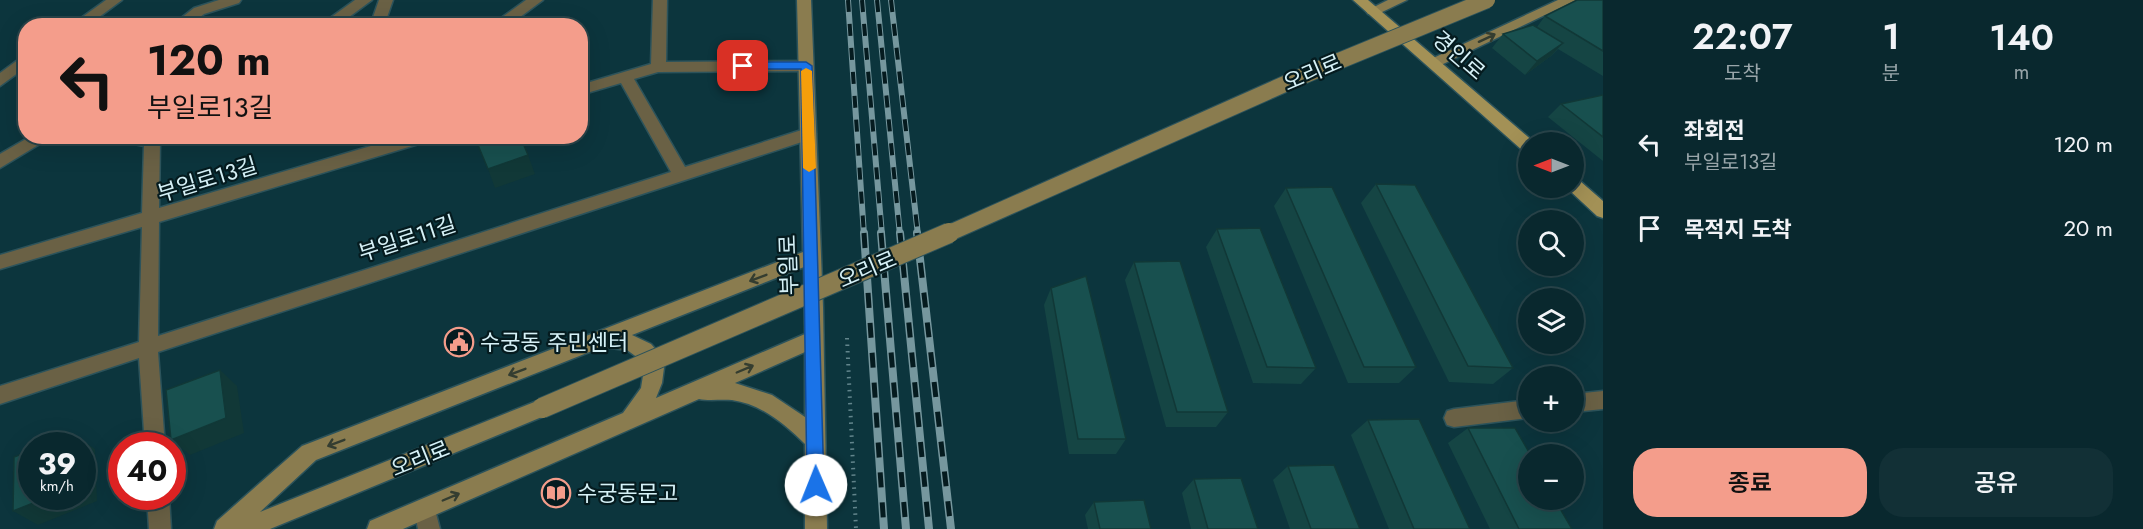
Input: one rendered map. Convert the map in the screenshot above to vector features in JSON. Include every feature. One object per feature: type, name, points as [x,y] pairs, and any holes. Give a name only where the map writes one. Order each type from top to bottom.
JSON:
[{"type":"main road","name":"부일로","points":[[804,0],[814,339],[816,529]]},
{"type":"main road","name":"경인로","points":[[1360,0],[1518,137]]},
{"type":"main road","points":[[1372,11],[1400,0]]},
{"type":"main road","name":"오리로","points":[[244,529],[542,408],[936,239],[1305,75],[1487,0]]},
{"type":"main road","points":[[1434,63],[1569,0]]},
{"type":"main road","points":[[1584,194],[1603,211]]},
{"type":"main road","points":[[225,529],[309,453],[812,256]]},
{"type":"main road","points":[[598,340],[624,339],[642,347],[655,360],[655,383],[645,401],[627,421]]},
{"type":"main road","points":[[378,529],[427,519],[627,421],[814,339]]},
{"type":"main road","points":[[689,393],[726,390],[757,397],[788,414],[815,440]]},
{"type":"street","points":[[88,18],[115,0]]},
{"type":"street","points":[[189,18],[199,11],[234,0]]},
{"type":"street","points":[[338,18],[364,0]]},
{"type":"street","points":[[380,18],[386,0]]},
{"type":"street","points":[[509,18],[536,0]]},
{"type":"street","points":[[658,67],[660,0]]},
{"type":"street","points":[[0,81],[18,66]]},
{"type":"street","points":[[588,88],[658,67],[806,66]]},
{"type":"street","points":[[625,77],[681,175]]},
{"type":"street","name":"부일로11길","points":[[0,395],[808,134]]},
{"type":"street","points":[[0,162],[31,144]]},
{"type":"street","points":[[154,432],[148,347],[149,220],[156,144]]},
{"type":"street","name":"부일로13길","points":[[0,262],[149,220],[375,144]]},
{"type":"street","points":[[1584,402],[1603,400]]},
{"type":"street","points":[[1454,418],[1518,410]]},
{"type":"street","points":[[159,510],[160,529]]},
{"type":"path","points":[[847,338],[856,529]]},
{"type":"building","points":[[1577,0],[1603,0],[1603,51],[1545,16]]},
{"type":"building","points":[[1533,25],[1563,43],[1537,61],[1503,34]]},
{"type":"building","points":[[1603,95],[1603,137],[1561,104]]},
{"type":"building","points":[[478,144],[523,144],[528,155],[488,169]]},
{"type":"building","points":[[1376,184],[1415,185],[1513,368],[1468,366]]},
{"type":"building","points":[[1332,187],[1416,367],[1364,367],[1286,188]]},
{"type":"building","points":[[1260,228],[1316,368],[1267,367],[1217,229]]},
{"type":"building","points":[[1180,261],[1228,412],[1177,412],[1134,262]]},
{"type":"building","points":[[1086,276],[1126,439],[1078,439],[1051,288]]},
{"type":"building","points":[[220,370],[226,418],[186,434],[186,432],[170,432],[166,390]]},
{"type":"building","points":[[1419,419],[1470,529],[1414,529],[1368,420]]},
{"type":"building","points":[[1468,428],[1515,428],[1524,444],[1518,444],[1518,510],[1561,510],[1572,529],[1519,529]]},
{"type":"building","points":[[18,455],[18,509],[13,511],[14,457]]},
{"type":"building","points":[[1334,465],[1360,529],[1311,529],[1288,466]]},
{"type":"building","points":[[1241,478],[1258,529],[1208,529],[1194,479]]},
{"type":"building","points":[[1144,500],[1151,529],[1100,529],[1094,502]]},
{"type":"railway","points":[[848,0],[864,235]]},
{"type":"railway","points":[[862,0],[882,235]]},
{"type":"railway","points":[[877,0],[900,235]]},
{"type":"railway","points":[[891,0],[918,235]]},
{"type":"railway","points":[[864,233],[884,529]]},
{"type":"railway","points":[[881,233],[906,529]]},
{"type":"railway","points":[[900,233],[929,529]]},
{"type":"railway","points":[[917,233],[951,529]]},
{"type":"slow traffic","points":[[806,71],[809,168]]},
{"type":"place","name":"수궁동 주민센터","points":[[459,342]]},
{"type":"place","name":"수궁동문고","points":[[556,493]]},
{"type":"route","points":[[743,66],[806,66],[814,307],[816,485]]}]
